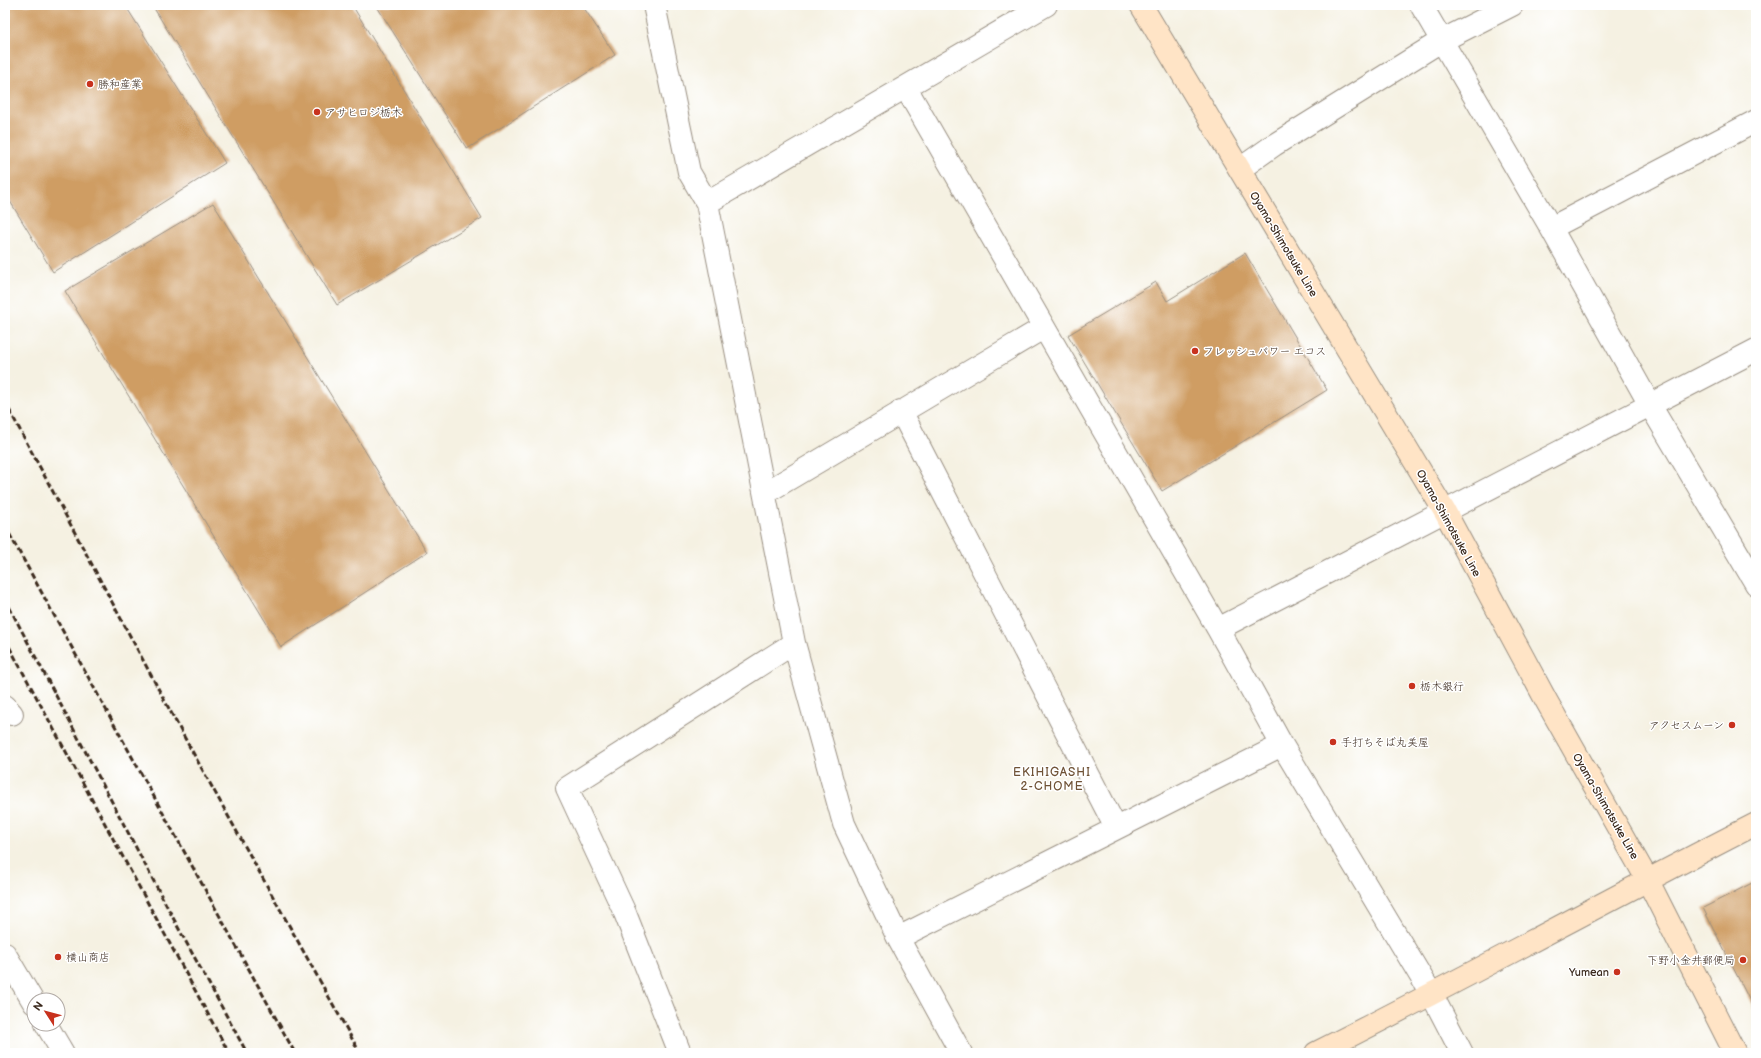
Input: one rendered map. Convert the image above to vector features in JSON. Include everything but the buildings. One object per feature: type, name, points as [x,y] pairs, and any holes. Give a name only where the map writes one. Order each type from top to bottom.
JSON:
[{"type":"main road","name":"Oyama-Shimotsuke Line","points":[[1141,5],[1445,512],[1547,702],[1647,879],[1735,1053]]},
{"type":"main road","points":[[1316,1053],[1432,995],[1647,879],[1756,824]]},
{"type":"street","points":[[654,5],[689,172],[707,203],[794,643],[844,824],[898,938],[961,1053]]},
{"type":"street","points":[[707,203],[1046,5]]},
{"type":"street","points":[[1421,5],[1650,405],[1753,573]]},
{"type":"street","points":[[1240,169],[1274,144],[1441,41],[1512,5]]},
{"type":"street","points":[[906,88],[1043,328],[1218,629],[1282,745],[1432,995],[1462,1053]]},
{"type":"street","points":[[1550,228],[1756,121]]},
{"type":"street","points":[[765,493],[1043,328]]},
{"type":"street","points":[[1218,629],[1756,350]]},
{"type":"street","points":[[901,411],[1116,828]]},
{"type":"street","points":[[680,1053],[625,913],[567,788],[794,643]]},
{"type":"street","points":[[898,938],[1282,745]]},
{"type":"street","points":[[5,954],[27,992]]},
{"type":"street","points":[[51,1032],[63,1053]]},
{"type":"railway","points":[[5,402],[182,733],[360,1053]]},
{"type":"railway","points":[[5,526],[295,1053]]},
{"type":"railway","points":[[5,599],[180,931],[247,1053]]},
{"type":"railway","points":[[5,639],[229,1053]]},
{"type":"place","name":"勝和産業","points":[[90,84]]},
{"type":"place","name":"アサヒロジ栃木","points":[[317,112]]},
{"type":"place","name":"フレッシュパワー エコス","points":[[1195,351]]},
{"type":"place","name":"栃木銀行","points":[[1412,686]]},
{"type":"place","name":"アクセスムーン","points":[[1732,725]]},
{"type":"place","name":"手打ちそば丸美屋","points":[[1333,742]]},
{"type":"place","name":"横山商店","points":[[58,957]]},
{"type":"place","name":"下野小金井郵便局","points":[[1743,960]]},
{"type":"place","name":"Yumean","points":[[1617,972]]},
{"type":"district","name":"EKIHIGASHI 2-CHOME","points":[[1052,779]]}]
